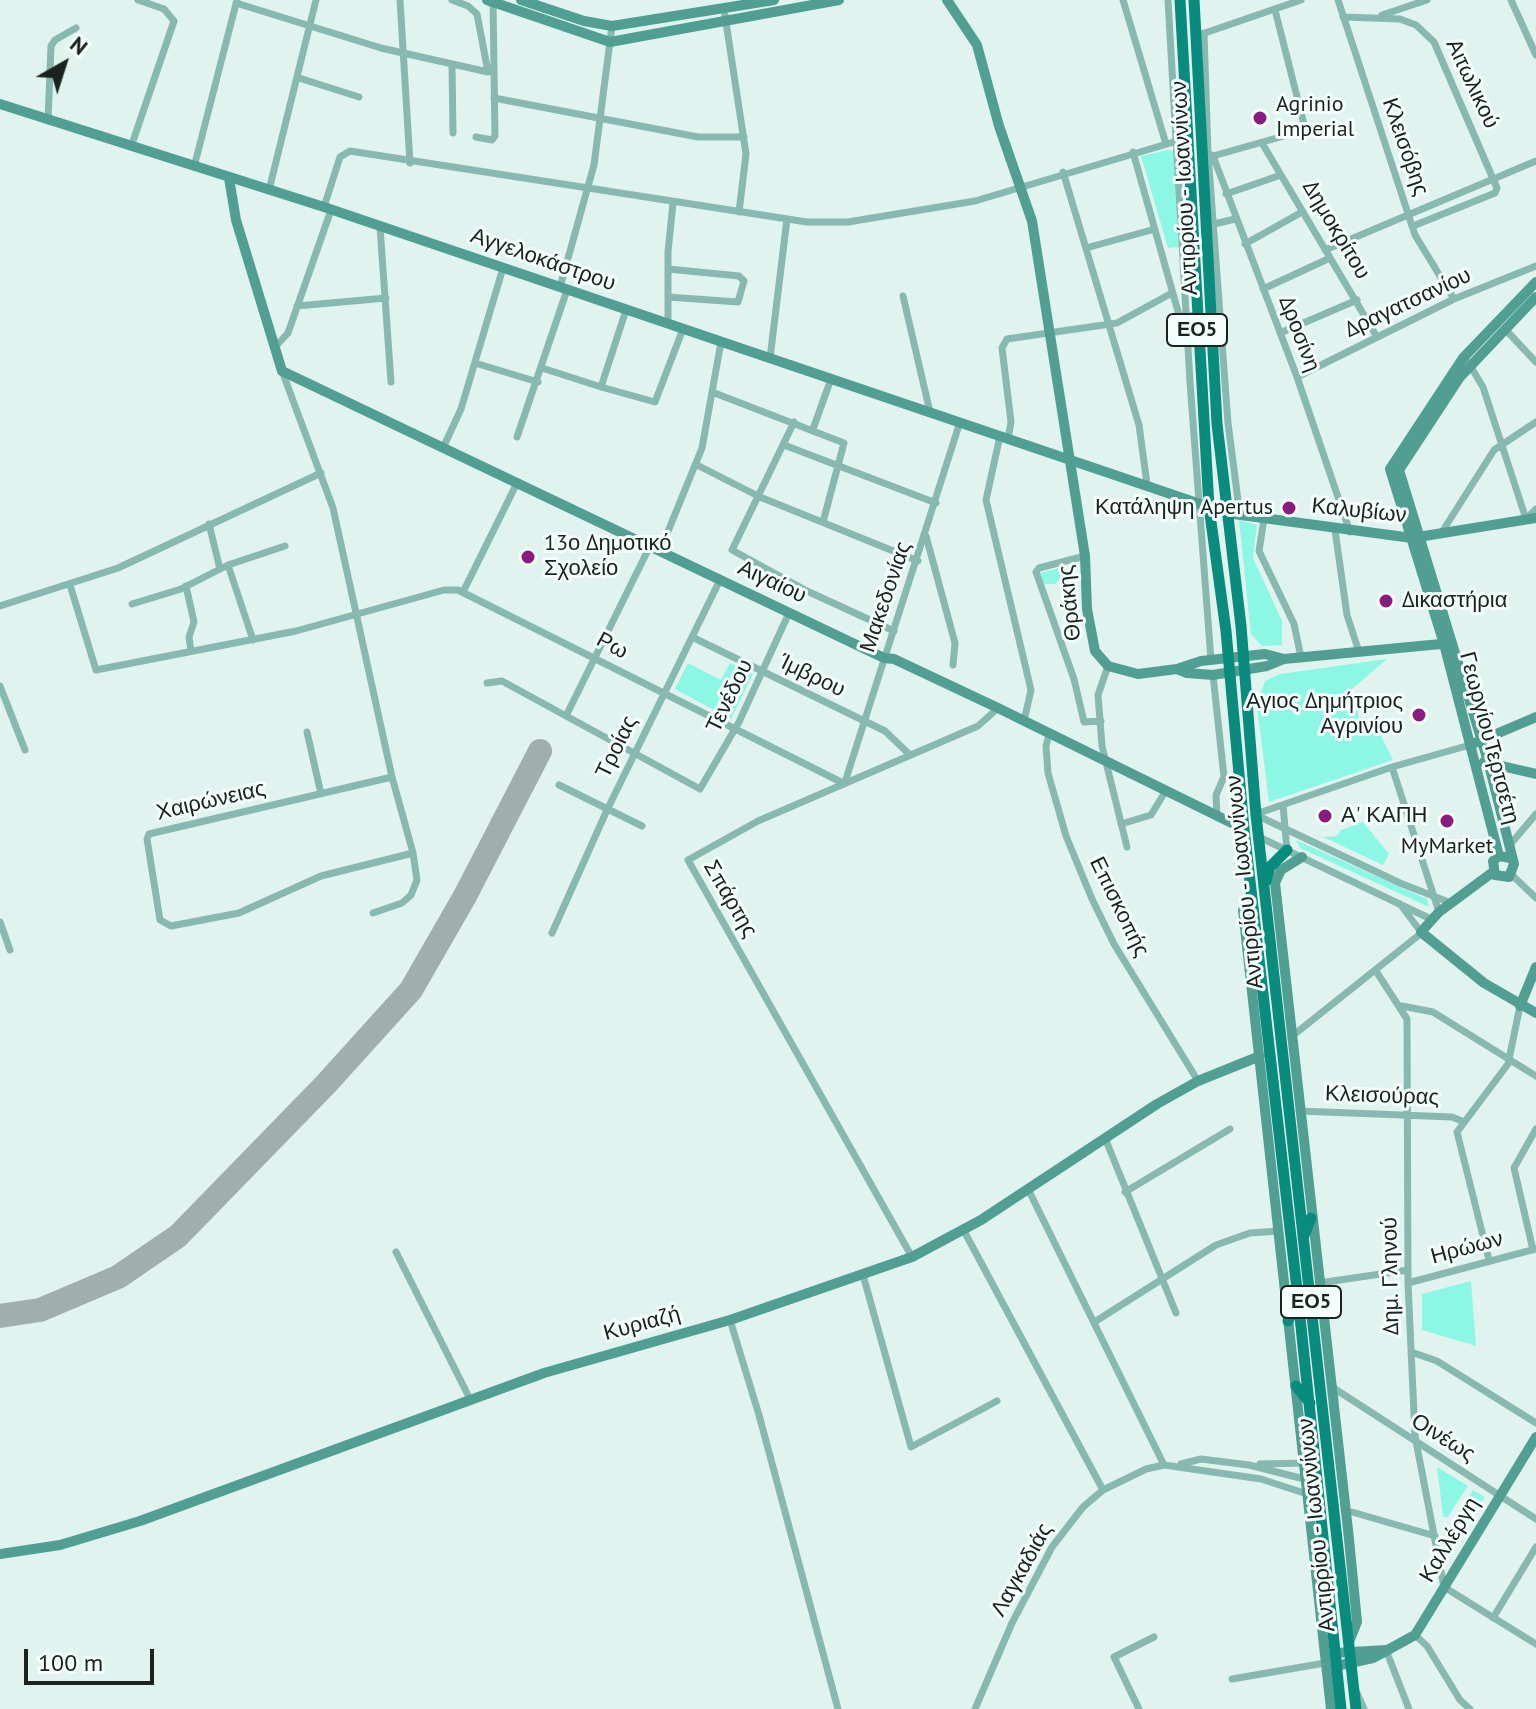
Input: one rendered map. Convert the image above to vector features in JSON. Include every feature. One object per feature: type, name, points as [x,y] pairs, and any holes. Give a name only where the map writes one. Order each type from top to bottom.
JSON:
[{"type":"main road","name":"Αντιρρίου - Ιωαννίνων","points":[[1180,0],[1191,316],[1204,505],[1230,672],[1251,894],[1310,1403],[1332,1660],[1341,1709]]},
{"type":"main road","name":"Αντιρρίου - Ιωαννίνων","points":[[1194,0],[1200,34],[1226,513],[1243,657],[1256,814],[1356,1709]]},
{"type":"main road","points":[[1265,885],[1270,867],[1287,850]]},
{"type":"main road","points":[[1265,1107],[1278,1129]]},
{"type":"main road","points":[[1291,1131],[1303,1155]]},
{"type":"main road","points":[[1303,1238],[1311,1218]]},
{"type":"main road","points":[[1288,1321],[1298,1298]]},
{"type":"main road","points":[[1296,1386],[1310,1403]]},
{"type":"street","points":[[131,147],[174,21],[169,12],[138,0]]},
{"type":"street","points":[[269,190],[316,0]]},
{"type":"street","points":[[400,0],[410,163]]},
{"type":"street","points":[[194,167],[237,1],[403,53],[488,72],[477,14],[468,6],[452,0]]},
{"type":"street","points":[[521,0],[584,21],[612,26],[774,0]]},
{"type":"street","points":[[476,137],[495,137],[491,1],[610,42],[839,0]]},
{"type":"street","name":"Θράκης","points":[[947,0],[974,38],[1032,221],[1085,556],[1091,636],[1095,651],[1108,666]]},
{"type":"street","points":[[1123,0],[1166,144]]},
{"type":"street","points":[[1133,152],[1179,315],[1191,316],[1168,0]]},
{"type":"street","points":[[1200,34],[1301,0]]},
{"type":"street","name":"Κλεισόβης","points":[[1338,0],[1413,226],[1425,254],[1454,299]]},
{"type":"street","points":[[1380,16],[1427,0]]},
{"type":"street","points":[[1511,0],[1536,55]]},
{"type":"street","points":[[724,9],[744,137],[746,165],[739,212]]},
{"type":"street","points":[[1210,154],[1298,132],[1304,124],[1275,10]]},
{"type":"street","name":"Αιτωλικού","points":[[1343,17],[1380,16],[1416,25],[1434,42],[1497,188],[1495,193],[1413,226]]},
{"type":"street","points":[[517,437],[538,382],[588,189],[612,26]]},
{"type":"street","points":[[48,121],[51,46],[55,40],[76,28]]},
{"type":"street","points":[[452,64],[453,133]]},
{"type":"street","points":[[299,78],[359,97]]},
{"type":"street","points":[[494,98],[698,137],[744,137]]},
{"type":"street","name":"Αγγελοκάστρου","points":[[0,104],[328,209],[1204,505]]},
{"type":"street","points":[[1204,134],[1210,154],[1223,423],[1240,516]]},
{"type":"street","points":[[276,346],[288,333],[345,152],[811,223],[863,220],[975,201],[1063,172],[1177,141]]},
{"type":"street","name":"Δημοκρίτου","points":[[1262,143],[1377,337]]},
{"type":"street","name":"Δροσίνη","points":[[1210,154],[1297,377],[1350,532]]},
{"type":"street","points":[[1325,250],[1536,161]]},
{"type":"street","points":[[1063,172],[1139,425],[1147,484]]},
{"type":"street","points":[[1226,194],[1281,175]]},
{"type":"street","points":[[229,178],[236,220],[282,371],[321,473],[338,528],[392,777],[413,853],[417,880],[413,891],[402,903],[373,913]]},
{"type":"street","points":[[668,324],[673,203]]},
{"type":"street","points":[[1245,244],[1302,212]]},
{"type":"street","points":[[770,358],[787,219]]},
{"type":"street","points":[[1214,224],[1235,219]]},
{"type":"street","points":[[380,227],[391,382]]},
{"type":"street","points":[[1086,248],[1155,229]]},
{"type":"street","points":[[1263,289],[1330,258]]},
{"type":"street","name":"Δραγατσανίου","points":[[1297,377],[1454,299],[1536,266]]},
{"type":"street","points":[[443,448],[461,409],[503,268]]},
{"type":"street","points":[[668,269],[739,276],[744,281],[738,302],[668,297]]},
{"type":"street","points":[[1467,361],[1536,282]]},
{"type":"street","points":[[1024,721],[1031,690],[986,500],[1011,422],[1004,343],[1011,337],[1127,319],[1172,293]]},
{"type":"street","points":[[903,296],[930,412]]},
{"type":"street","points":[[1467,361],[1536,297]]},
{"type":"street","points":[[297,306],[386,298]]},
{"type":"street","points":[[1280,333],[1357,300]]},
{"type":"street","points":[[601,387],[626,310]]},
{"type":"street","points":[[542,368],[655,402],[683,329]]},
{"type":"street","points":[[1505,329],[1536,362]]},
{"type":"street","points":[[566,716],[697,465],[721,342]]},
{"type":"street","points":[[1467,361],[1483,387],[1531,519]]},
{"type":"street","name":"ΓεωργίουΤερτσέτη","points":[[1467,361],[1400,467],[1416,537],[1476,742],[1488,761],[1505,854]]},
{"type":"street","points":[[475,363],[538,382]]},
{"type":"street","name":"Αιγαίου","points":[[282,371],[884,658],[894,659],[998,708],[1106,764],[1244,829]]},
{"type":"street","points":[[813,429],[831,379]]},
{"type":"street","points":[[712,392],[844,443],[823,522]]},
{"type":"street","points":[[794,422],[760,497],[732,548],[734,553],[894,631]]},
{"type":"street","name":"Μακεδονίας","points":[[844,783],[867,722],[884,658],[918,561],[960,422]]},
{"type":"street","points":[[1442,532],[1494,450],[1536,422]]},
{"type":"street","points":[[784,445],[936,503]]},
{"type":"street","points":[[697,465],[760,497],[918,561]]},
{"type":"street","points":[[0,606],[118,568],[321,473]]},
{"type":"street","points":[[70,585],[96,670],[253,640],[356,616],[444,590],[463,592],[517,483]]},
{"type":"street","points":[[1204,505],[1211,660]]},
{"type":"street","points":[[1531,519],[1536,509]]},
{"type":"street","name":"Καλυβίων","points":[[1226,513],[1350,532],[1416,537],[1531,519]]},
{"type":"street","points":[[1264,519],[1259,551],[1294,624],[1301,657]]},
{"type":"street","points":[[209,524],[253,640]]},
{"type":"street","points":[[1335,530],[1345,601],[1359,652]]},
{"type":"street","points":[[926,536],[955,643],[953,665]]},
{"type":"street","points":[[132,604],[285,546]]},
{"type":"street","points":[[1085,556],[1039,568],[1036,572],[1074,679],[1084,722],[1101,721]]},
{"type":"street","name":"Τροίας","points":[[552,933],[607,810],[720,580]]},
{"type":"street","points":[[186,586],[194,622],[189,637],[191,651]]},
{"type":"street","name":"Ρω","points":[[463,592],[844,783]]},
{"type":"street","name":"Τενέδου","points":[[634,754],[697,789],[709,777],[734,730],[789,613]]},
{"type":"street","name":"Ίμβρου","points":[[692,637],[867,722],[891,735],[910,755]]},
{"type":"street","points":[[1177,669],[1213,675],[1284,659],[1448,643]]},
{"type":"street","points":[[1127,847],[1106,764],[1098,695],[1108,666],[1138,674],[1177,669],[1211,660],[1270,654],[1284,659]]},
{"type":"street","points":[[1213,675],[1224,777],[1216,795],[1217,817]]},
{"type":"street","points":[[487,683],[502,681],[634,754]]},
{"type":"street","points":[[0,686],[25,750]]},
{"type":"street","name":"Σπάρτης","points":[[912,1257],[688,862],[691,857],[758,821],[978,726],[998,708]]},
{"type":"street","points":[[1256,814],[1476,742],[1536,717]]},
{"type":"street","points":[[307,732],[321,794]]},
{"type":"street","name":"Επισκοπής","points":[[1049,734],[1046,749],[1048,773],[1066,836],[1092,899],[1114,944],[1198,1081]]},
{"type":"street","name":"ΓεωργίουΤερτσέτη","points":[[1476,742],[1475,766],[1505,854]]},
{"type":"street","points":[[1475,766],[1488,761],[1536,774]]},
{"type":"street","points":[[1392,767],[1436,916]]},
{"type":"street","name":"Χαιρώνειας","points":[[392,777],[149,834],[147,839],[162,923],[171,926],[252,910],[321,876],[413,853]]},
{"type":"street","points":[[559,785],[642,826]]},
{"type":"street","points":[[1121,824],[1151,815],[1165,792]]},
{"type":"street","points":[[1283,805],[1288,831],[1287,850]]},
{"type":"street","points":[[1256,814],[1433,898],[1451,903]]},
{"type":"street","points":[[1512,875],[1502,878],[1493,872],[1492,864],[1505,854],[1536,814]]},
{"type":"street","points":[[1259,837],[1400,904],[1436,916]]},
{"type":"street","points":[[1505,854],[1515,868],[1512,875]]},
{"type":"street","points":[[1302,857],[1283,868],[1275,881],[1357,1622],[1350,1652]]},
{"type":"street","points":[[1291,1037],[1376,971],[1451,903],[1493,872]]},
{"type":"street","points":[[1512,875],[1536,898]]},
{"type":"street","points":[[1251,894],[1243,910],[1288,1321],[1332,1660],[1331,1709]]},
{"type":"street","points":[[1400,904],[1421,932],[1471,974],[1536,1013]]},
{"type":"street","points":[[0,922],[10,950]]},
{"type":"street","points":[[1489,1260],[1457,1135],[1462,1121],[1479,1105],[1510,1059],[1520,1006],[1536,967]]},
{"type":"street","name":"Δημ. Γληνού","points":[[1376,971],[1402,1006],[1407,1019],[1408,1283],[1416,1443],[1444,1587]]},
{"type":"street","points":[[1402,1006],[1433,1012],[1536,1076]]},
{"type":"street","name":"Κυριαζή","points":[[0,1554],[60,1545],[128,1525],[616,1351],[730,1320],[912,1257],[964,1231],[1198,1081],[1260,1056]]},
{"type":"street","name":"Κλεισούρας","points":[[1299,1111],[1452,1117],[1462,1121]]},
{"type":"street","points":[[1125,1192],[1230,1129]]},
{"type":"street","points":[[1534,1249],[1514,1168],[1536,1129]]},
{"type":"street","points":[[1105,1138],[1176,1313]]},
{"type":"street","points":[[1028,1189],[1096,1321],[1164,1465]]},
{"type":"street","points":[[964,1231],[1103,1490]]},
{"type":"street","points":[[1096,1321],[1226,1240],[1250,1233],[1279,1231]]},
{"type":"street","name":"Ηρώων","points":[[1408,1283],[1534,1249]]},
{"type":"street","points":[[396,1252],[471,1401]]},
{"type":"street","points":[[1319,1283],[1408,1270]]},
{"type":"street","points":[[863,1275],[911,1447],[997,1401]]},
{"type":"street","points":[[730,1320],[759,1415],[838,1709]]},
{"type":"street","points":[[1411,1352],[1437,1361],[1536,1423]]},
{"type":"street","name":"Οινέως","points":[[1332,1387],[1536,1519]]},
{"type":"street","name":"Καλλέργη","points":[[1415,1635],[1536,1439]]},
{"type":"street","name":"Λαγκαδιάς","points":[[1179,1465],[1201,1459],[1249,1465],[1308,1480]]},
{"type":"street","name":"Λαγκαδιάς","points":[[1249,1465],[1306,1463]]},
{"type":"street","name":"Λαγκαδιάς","points":[[975,1709],[1017,1612],[1052,1547],[1077,1513],[1103,1490],[1146,1469],[1179,1465],[1261,1479],[1304,1493]]},
{"type":"street","points":[[1352,1512],[1435,1536]]},
{"type":"street","points":[[1493,1618],[1536,1547]]},
{"type":"street","points":[[1444,1587],[1536,1644]]},
{"type":"street","points":[[1232,1679],[1332,1660],[1350,1652],[1386,1650],[1415,1635],[1427,1646],[1460,1700],[1470,1709]]},
{"type":"street","points":[[1139,1709],[1115,1663],[1118,1653],[1154,1637]]},
{"type":"street","points":[[1386,1650],[1409,1709]]},
{"type":"street","points":[[1354,1687],[1364,1709]]},
{"type":"green space","points":[[1174,151],[1180,247],[1168,248],[1141,156]]},
{"type":"green space","points":[[1239,520],[1257,525],[1253,558],[1282,621],[1282,645],[1262,646],[1251,634]]},
{"type":"green space","points":[[1064,567],[1066,573],[1055,584],[1043,584],[1040,573]]},
{"type":"green space","points":[[1387,659],[1351,690],[1349,705],[1351,710],[1357,709],[1362,730],[1376,726],[1393,760],[1269,802],[1257,706],[1265,681],[1280,674]]},
{"type":"green space","points":[[688,663],[721,680],[730,663],[753,674],[731,719],[675,689]]},
{"type":"green space","points":[[1363,822],[1389,854],[1383,865],[1323,837],[1337,836],[1341,830]]},
{"type":"green space","points":[[1296,840],[1427,899],[1429,907],[1300,848]]},
{"type":"green space","points":[[1471,1281],[1476,1346],[1422,1330],[1422,1294]]},
{"type":"green space","points":[[1437,1467],[1468,1486],[1447,1518],[1443,1516]]},
{"type":"green space","points":[[1473,1490],[1485,1497],[1453,1548],[1447,1548],[1445,1536]]},
{"type":"taxiway","points":[[0,1316],[40,1310],[118,1277],[178,1236],[326,1084],[411,990],[465,896],[540,751]]},
{"type":"place","name":"Agrinio Imperial","points":[[1260,118]]},
{"type":"place","name":"Κατάληψη Apertus","points":[[1289,508]]},
{"type":"place","name":"13ο Δημοτικό Σχολείο","points":[[528,557]]},
{"type":"place","name":"Δικαστήρια","points":[[1386,601]]},
{"type":"place","name":"Αγιος Δημήτριος Αγρινίου","points":[[1419,715]]},
{"type":"place","name":"Α' ΚΑΠΗ","points":[[1325,816]]},
{"type":"place","name":"MyMarket","points":[[1447,821]]}]
